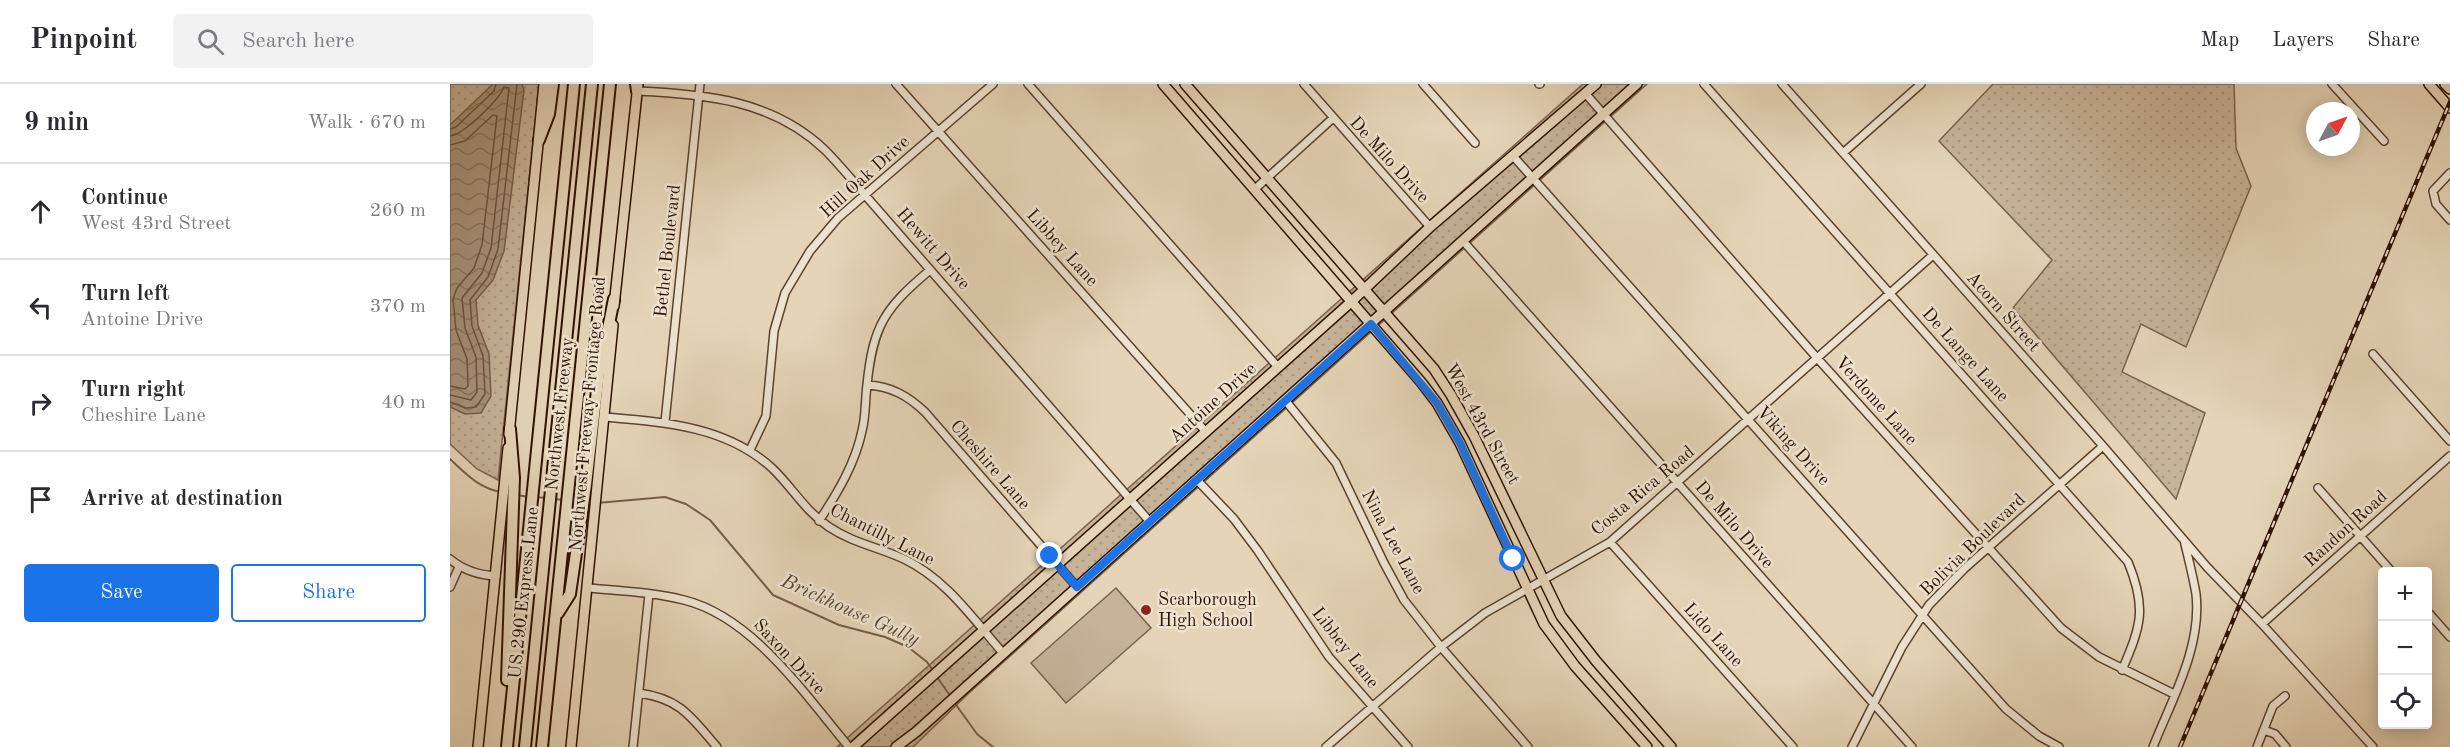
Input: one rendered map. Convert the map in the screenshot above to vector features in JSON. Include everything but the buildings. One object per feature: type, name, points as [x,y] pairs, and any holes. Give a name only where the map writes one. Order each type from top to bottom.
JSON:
[{"type":"highway","points":[[538,140],[549,114],[553,84]]},
{"type":"highway","name":"Northwest Freeway","points":[[507,747],[574,84]]},
{"type":"highway","name":"US 290 Express Lane","points":[[525,747],[592,84]]},
{"type":"highway","name":"Northwest Freeway","points":[[542,747],[610,84]]},
{"type":"highway","points":[[556,616],[570,594],[599,374],[615,298]]},
{"type":"highway","points":[[507,747],[507,512],[510,429]]},
{"type":"main road","points":[[510,429],[544,84]]},
{"type":"main road","name":"West 43rd Street","points":[[1163,84],[1437,403],[1460,443],[1544,624],[1575,666],[1647,747]]},
{"type":"main road","points":[[1171,93],[1184,84]]},
{"type":"main road","name":"West 43rd Street","points":[[1184,84],[1386,311],[1434,369],[1473,436],[1561,616],[1575,636],[1671,747]]},
{"type":"main road","name":"Antoine Drive","points":[[851,747],[1366,289],[1430,228],[1596,84]]},
{"type":"main road","points":[[896,747],[1386,311],[1637,84]]},
{"type":"main road","points":[[2429,84],[2450,108]]},
{"type":"main road","points":[[2445,84],[2450,89]]},
{"type":"main road","name":"Northwest Freeway Frontage Road","points":[[571,747],[637,86]]},
{"type":"main road","points":[[1460,443],[1473,436]]},
{"type":"main road","points":[[478,747],[496,576],[507,512]]},
{"type":"main road","points":[[1628,725],[1641,714]]},
{"type":"street","name":"Bethel Boulevard","points":[[665,422],[700,84]]},
{"type":"street","name":"Libbey Lane","points":[[896,84],[1206,432]]},
{"type":"street","name":"Hill Oak Drive","points":[[750,450],[766,417],[774,331],[785,293],[810,251],[838,218],[993,84]]},
{"type":"street","points":[[1028,84],[1278,367]]},
{"type":"street","name":"De Milo Drive","points":[[1304,84],[1332,119],[1430,228]]},
{"type":"street","points":[[1423,84],[1475,143]]},
{"type":"street","name":"De Lange Lane","points":[[1704,84],[2128,562],[2138,585],[2141,609],[2137,636],[2122,670]]},
{"type":"street","name":"Acorn Street","points":[[1782,84],[2214,574],[2373,747]]},
{"type":"street","points":[[1843,153],[1921,84]]},
{"type":"street","points":[[2332,84],[2384,141]]},
{"type":"street","name":"Hewitt Drive","points":[[637,86],[654,92],[699,95],[735,101],[781,118],[825,150],[1150,522]]},
{"type":"street","name":"Verdome Lane","points":[[1585,93],[1816,358],[2061,628],[2099,657],[2174,694]]},
{"type":"street","points":[[1255,189],[1332,119]]},
{"type":"street","name":"Viking Drive","points":[[1513,156],[2006,709],[2038,736],[2059,747]]},
{"type":"street","points":[[2450,173],[2433,191],[2436,204],[2450,220]]},
{"type":"street","name":"De Milo Drive","points":[[1463,241],[1912,747]]},
{"type":"street","name":"Costa Rica Road","points":[[1326,747],[1441,647],[1485,613],[1610,542],[1933,255]]},
{"type":"street","points":[[819,520],[842,487],[857,451],[863,429],[871,350],[878,327],[892,305],[930,270]]},
{"type":"street","points":[[2373,354],[2450,441]]},
{"type":"street","name":"Cheshire Lane","points":[[867,385],[896,391],[913,401],[1077,587]]},
{"type":"street","name":"Nina Lee Lane","points":[[1285,400],[1336,463],[1404,600],[1441,647],[1528,747]]},
{"type":"street","name":"Chantilly Lane","points":[[605,417],[665,422],[706,431],[750,450],[773,469],[819,520],[860,544],[904,559],[944,586],[1003,653]]},
{"type":"street","name":"Bolivia Boulevard","points":[[1852,747],[1902,648],[1922,616],[1945,587],[2103,446]]},
{"type":"street","name":"Randon Road","points":[[2262,624],[2450,456]]},
{"type":"street","name":"Libbey Lane","points":[[1197,480],[1234,519],[1329,657],[1408,747]]},
{"type":"street","points":[[2318,488],[2388,567]]},
{"type":"street","points":[[2153,747],[2191,653],[2196,622],[2196,595],[2184,540]]},
{"type":"street","name":"Lido Lane","points":[[1610,542],[1793,747]]},
{"type":"street","points":[[450,560],[459,567],[478,574],[496,576]]},
{"type":"street","points":[[450,587],[459,567]]},
{"type":"street","name":"Saxon Drive","points":[[588,588],[685,600],[710,609],[740,627],[782,668],[851,747]]},
{"type":"street","points":[[633,747],[649,594]]},
{"type":"street","points":[[2432,617],[2450,637]]},
{"type":"street","points":[[639,693],[661,696],[677,704],[717,747]]},
{"type":"street","points":[[2257,747],[2273,706],[2285,696]]},
{"type":"street","points":[[2264,730],[2276,734],[2286,747]]},
{"type":"shaded area","points":[[450,84],[539,84],[498,480],[477,469],[450,444]]},
{"type":"shaded area","points":[[1583,84],[1647,84],[969,693],[913,747],[837,747]]},
{"type":"shaded area","points":[[1993,84],[2234,84],[2236,148],[2251,186],[2186,347],[2141,324],[2122,372],[2205,413],[2176,499],[2013,308],[2052,260],[1939,141]]},
{"type":"shaded area","points":[[1116,588],[1151,628],[1066,703],[1031,663]]},
{"type":"water","points":[[493,84],[522,84],[524,90],[504,251],[493,280],[476,300],[478,325],[489,354],[491,396],[481,413],[465,414],[450,407],[450,125]]},
{"type":"waterway","name":"Brickhouse Gully","points":[[450,459],[480,484],[502,492]]},
{"type":"waterway","name":"Brickhouse Gully","points":[[517,495],[529,497]]},
{"type":"waterway","name":"Brickhouse Gully","points":[[534,497],[547,498]]},
{"type":"waterway","name":"Brickhouse Gully","points":[[597,503],[665,497],[686,504],[710,520],[773,595],[839,625],[885,637],[908,647],[927,662],[934,672]]},
{"type":"waterway","name":"Brickhouse Gully","points":[[552,499],[565,500]]},
{"type":"waterway","name":"Brickhouse Gully","points":[[937,677],[951,697]]},
{"type":"waterway","name":"Brickhouse Gully","points":[[954,702],[977,734],[993,747]]},
{"type":"railway","points":[[2180,747],[2450,102]]},
{"type":"place","name":"Scarborough High School","points":[[1146,610]]},
{"type":"route","points":[[1050,556],[1077,587],[1371,324],[1437,403],[1460,443],[1513,559]]}]
